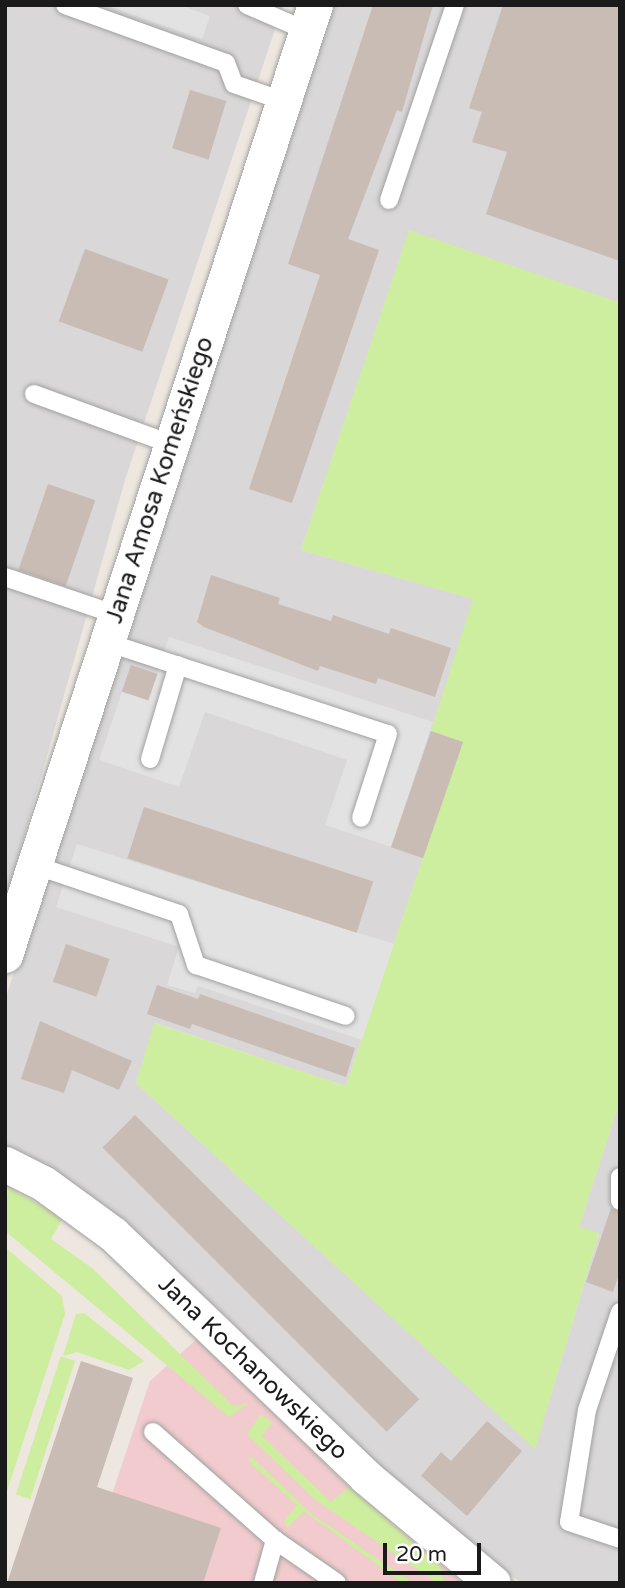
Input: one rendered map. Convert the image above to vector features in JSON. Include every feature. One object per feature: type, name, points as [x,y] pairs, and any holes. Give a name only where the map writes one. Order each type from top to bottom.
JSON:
[{"type":"street","name":"Jana Amosa Komeńskiego","points":[[5,955],[37,866],[311,18]]},
{"type":"street","name":"Jana Kochanowskiego","points":[[5,1164],[43,1183],[113,1234],[366,1477],[480,1579]]},
{"type":"lane","points":[[65,5],[226,63],[234,84],[283,101]]},
{"type":"lane","points":[[247,5],[311,18]]},
{"type":"lane","points":[[389,200],[455,5]]},
{"type":"lane","points":[[34,394],[172,444]]},
{"type":"lane","points":[[5,577],[113,629],[178,666],[388,734],[361,818]]},
{"type":"lane","points":[[150,759],[178,666]]},
{"type":"lane","points":[[37,866],[179,914],[196,965],[346,1016]]},
{"type":"lane","points":[[620,1177],[620,1201]]},
{"type":"lane","points":[[620,1312],[587,1410],[569,1522],[620,1539]]},
{"type":"lane","points":[[153,1432],[275,1540],[337,1583]]},
{"type":"lane","points":[[263,1583],[275,1540]]},
{"type":"shaded area","points":[[5,5],[283,5],[125,480],[5,904]]},
{"type":"shaded area","points":[[105,5],[180,5],[210,16],[202,39]]},
{"type":"shaded area","points":[[332,5],[620,5],[620,303],[409,231],[301,550],[474,599],[431,731],[423,858],[346,1086],[155,1023],[136,1083],[535,1448],[599,1234],[579,1227],[620,1100],[620,1583],[522,1583],[475,1551],[372,1468],[225,1315],[136,1235],[5,1145],[5,1000]]},
{"type":"shaded area","points":[[169,637],[433,722],[391,847],[325,825],[347,760],[205,712],[179,787],[99,760],[122,692],[148,700]]},
{"type":"shaded area","points":[[77,844],[394,944],[362,1040],[198,986],[195,993],[167,985],[179,947],[56,907]]},
{"type":"shaded area","points":[[197,1339],[349,1487],[462,1583],[82,1583],[150,1381]]},
{"type":"green space","points":[[409,230],[620,303],[620,1100],[579,1227],[599,1233],[535,1449],[136,1083],[154,1023],[346,1086],[462,742],[431,731],[473,599],[301,550]]},
{"type":"green space","points":[[8,1187],[63,1218],[51,1239],[92,1268],[233,1406],[249,1403],[229,1417],[5,1231]]},
{"type":"green space","points":[[5,1247],[62,1296],[65,1314],[5,1497]]},
{"type":"green space","points":[[84,1313],[144,1361],[129,1370],[77,1352],[63,1356],[76,1314]]},
{"type":"green space","points":[[61,1356],[75,1361],[30,1499],[16,1494]]},
{"type":"green space","points":[[261,1414],[272,1423],[262,1436],[331,1502],[349,1487],[440,1566],[444,1583],[437,1583],[314,1499],[247,1434]]},
{"type":"green space","points":[[252,1457],[313,1515],[413,1583],[402,1583],[304,1511],[287,1528],[284,1520],[297,1505],[248,1461]]},
{"type":"building","points":[[373,5],[433,5],[402,112],[397,110],[348,239],[379,250],[292,503],[249,489],[320,275],[288,264]]},
{"type":"building","points":[[503,5],[620,5],[620,261],[486,214],[507,152],[472,142],[482,112],[469,108]]},
{"type":"building","points":[[190,90],[226,101],[209,159],[172,148]]},
{"type":"building","points":[[85,249],[169,279],[142,352],[59,321]]},
{"type":"building","points":[[48,484],[95,500],[66,586],[18,570]]},
{"type":"building","points":[[211,575],[280,598],[278,604],[331,621],[333,615],[389,634],[391,628],[451,648],[435,697],[378,678],[376,684],[320,666],[318,671],[204,627],[197,622]]},
{"type":"building","points":[[131,665],[157,674],[148,701],[122,691]]},
{"type":"building","points":[[431,731],[463,742],[423,858],[391,847]]},
{"type":"building","points":[[144,807],[373,881],[357,933],[127,858]]},
{"type":"building","points":[[66,944],[109,959],[96,997],[53,982]]},
{"type":"building","points":[[157,985],[198,999],[200,994],[355,1048],[346,1077],[192,1024],[190,1029],[147,1014]]},
{"type":"building","points":[[40,1021],[132,1061],[119,1090],[72,1070],[64,1093],[21,1079]]},
{"type":"building","points":[[135,1115],[419,1399],[387,1432],[102,1148]]},
{"type":"building","points":[[611,1208],[620,1212],[620,1271],[613,1292],[586,1282]]},
{"type":"building","points":[[81,1361],[133,1378],[97,1487],[221,1528],[203,1583],[7,1583]]},
{"type":"building","points":[[487,1421],[522,1451],[467,1516],[421,1476],[441,1452],[451,1461]]}]
